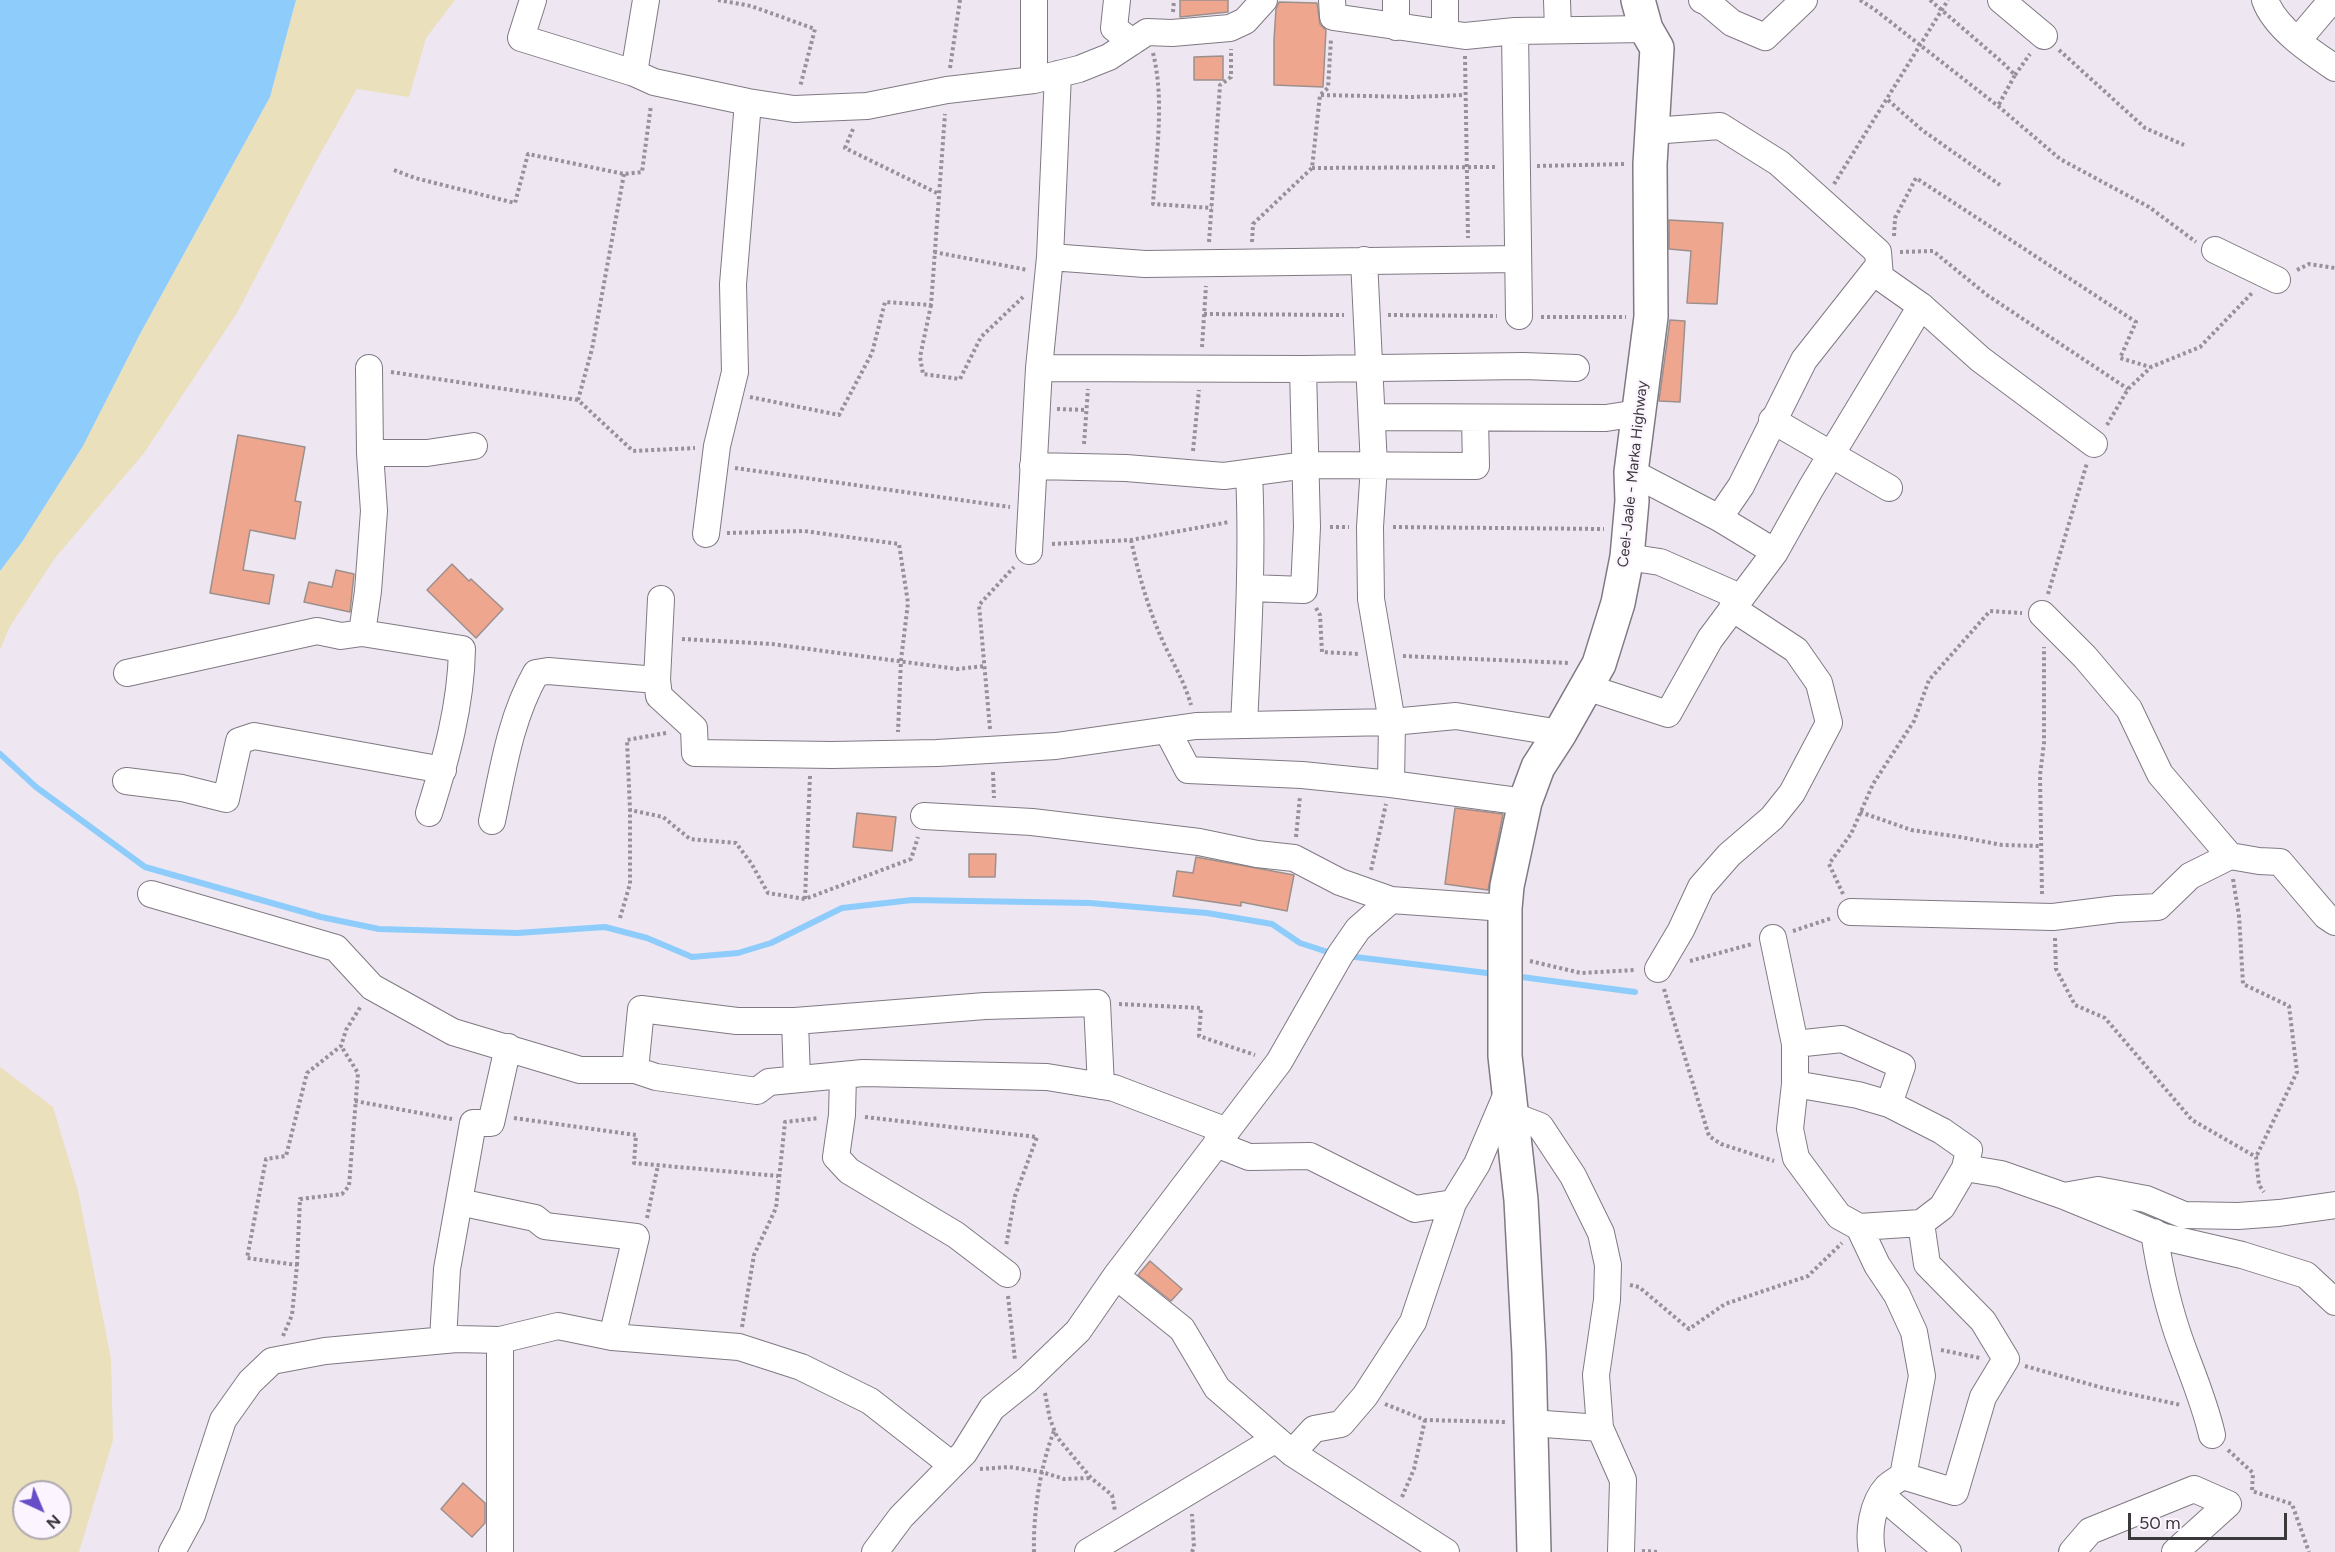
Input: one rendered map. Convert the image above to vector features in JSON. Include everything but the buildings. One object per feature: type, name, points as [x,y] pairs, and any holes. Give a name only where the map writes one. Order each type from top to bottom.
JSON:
[{"type":"street","points":[[533,0],[521,38],[644,78],[748,102],[794,109],[863,106],[947,90],[1046,77],[1079,69],[1109,57],[1140,37],[1230,28],[1245,21],[1264,0]]},
{"type":"street","points":[[644,78],[646,0]]},
{"type":"street","points":[[1029,548],[1039,368],[1049,266],[1046,77],[1034,0]]},
{"type":"street","points":[[1117,0],[1114,28],[1140,37]]},
{"type":"street","points":[[1396,0],[1396,27]]},
{"type":"street","points":[[1445,0],[1455,34]]},
{"type":"street","points":[[1557,0],[1558,30]]},
{"type":"street","points":[[1706,1],[1732,23],[1765,37],[1804,0]]},
{"type":"street","points":[[2001,0],[2044,36]]},
{"type":"street","points":[[2265,0],[2269,11],[2307,49],[2335,68]]},
{"type":"street","points":[[2298,40],[2332,0]]},
{"type":"street","points":[[1333,8],[1396,27],[1455,34],[1558,30],[1642,15]]},
{"type":"street","name":"Ceel-Jaale - Marka Highway","points":[[1534,1552],[1521,1200],[1505,1056],[1504,908],[1525,802],[1538,766],[1560,733],[1592,676],[1618,603],[1628,543],[1632,501],[1631,472],[1652,317],[1650,164],[1657,48],[1642,15]]},
{"type":"street","points":[[1515,31],[1517,259],[1520,316]]},
{"type":"street","points":[[706,534],[716,456],[735,372],[733,284],[748,102]]},
{"type":"street","points":[[1652,130],[1720,126],[1779,163],[1884,256]]},
{"type":"street","points":[[2215,250],[2277,280]]},
{"type":"street","points":[[1884,256],[1880,277],[1921,306],[1980,359],[2094,444]]},
{"type":"street","points":[[1719,518],[1741,486],[1804,360],[1884,256]]},
{"type":"street","points":[[1049,266],[1252,261],[1517,259]]},
{"type":"street","points":[[1364,260],[1374,466],[1370,527],[1371,598],[1392,722],[1391,784]]},
{"type":"street","points":[[1592,676],[1668,714],[1710,639],[1775,552],[1921,306]]},
{"type":"street","points":[[1039,368],[1303,369],[1524,366],[1576,368]]},
{"type":"street","points":[[362,633],[368,591],[374,511],[370,453],[369,368]]},
{"type":"street","points":[[1250,588],[1304,590],[1307,527],[1303,369]]},
{"type":"street","points":[[1372,417],[1606,418],[1638,413]]},
{"type":"street","points":[[1033,466],[1083,466],[1224,476],[1306,465],[1476,466],[1475,418]]},
{"type":"street","points":[[1772,420],[1889,488]]},
{"type":"street","points":[[370,453],[427,453],[474,446]]},
{"type":"street","points":[[1631,472],[1719,518],[1775,552]]},
{"type":"street","points":[[1244,725],[1250,588],[1249,473]]},
{"type":"street","points":[[1628,543],[1736,602],[1796,650],[1819,683],[1829,723],[1786,801],[1772,818],[1729,855],[1701,887],[1681,930],[1658,969]]},
{"type":"street","points":[[661,598],[657,680],[659,696],[694,728],[695,753],[811,755],[992,750],[1056,746],[1196,726],[1392,722],[1456,716],[1560,733]]},
{"type":"street","points":[[2042,614],[2085,657],[2129,709],[2160,774],[2230,856]]},
{"type":"street","points":[[127,673],[317,631],[341,636],[362,633],[462,649],[462,681],[454,724],[443,770],[429,813]]},
{"type":"street","points":[[492,821],[511,730],[525,692],[536,673],[548,671],[657,680]]},
{"type":"street","points":[[1167,730],[1188,771],[1302,775],[1525,802]]},
{"type":"street","points":[[126,782],[182,788],[226,799],[239,741],[254,736],[443,770]]},
{"type":"street","points":[[924,816],[1032,822],[1199,842],[1257,854],[1294,858],[1340,882],[1391,900],[1504,908]]},
{"type":"street","points":[[1851,912],[2048,917],[2158,907],[2190,876],[2230,856],[2280,862],[2326,916],[2335,922]]},
{"type":"street","points":[[151,894],[336,948],[372,987],[453,1032],[580,1070],[635,1070],[656,1077],[757,1091],[769,1082],[863,1073],[1047,1077],[1125,1092],[1221,1138],[1249,1157],[1310,1156],[1415,1209],[1453,1203]]},
{"type":"street","points":[[875,1552],[901,1517],[958,1459],[992,1407],[1041,1367],[1078,1331],[1116,1276],[1279,1062],[1340,955],[1358,929],[1391,900]]},
{"type":"street","points":[[1773,938],[1795,1044],[1795,1084],[1790,1129],[1796,1158],[1839,1216],[1859,1227],[1921,1223],[1942,1207],[1965,1168],[1969,1150],[1942,1131],[1889,1104],[1858,1095],[1795,1084]]},
{"type":"street","points":[[635,1070],[641,1010],[736,1021],[795,1021],[985,1006],[1097,1003],[1101,1086]]},
{"type":"street","points":[[795,1021],[797,1079]]},
{"type":"street","points":[[1795,1044],[1842,1039],[1902,1066],[1889,1104]]},
{"type":"street","points":[[443,1340],[447,1269],[459,1202],[483,1119],[508,1047]]},
{"type":"street","points":[[843,1075],[842,1115],[836,1157],[849,1171],[956,1235],[1007,1274]]},
{"type":"street","points":[[1088,1552],[1191,1490],[1284,1446],[1314,1429],[1341,1424],[1365,1396],[1413,1322],[1453,1203],[1510,1102],[1540,1126],[1573,1176],[1601,1233],[1608,1265],[1606,1300],[1596,1375],[1600,1428],[1623,1480],[1621,1552]]},
{"type":"street","points":[[1965,1168],[2001,1174],[2154,1232],[2242,1255],[2306,1275],[2335,1302]]},
{"type":"street","points":[[2064,1196],[2098,1190],[2146,1199],[2184,1215],[2238,1216],[2335,1205]]},
{"type":"street","points":[[459,1202],[535,1218],[545,1226],[636,1237],[612,1337]]},
{"type":"street","points":[[1903,1476],[1955,1492],[1983,1397],[2006,1359],[1983,1321],[1927,1264],[1921,1223]]},
{"type":"street","points":[[1859,1227],[1877,1265],[1897,1295],[1914,1332],[1922,1376],[1903,1476],[1886,1487],[1875,1511],[1869,1537],[1872,1552]]},
{"type":"street","points":[[2154,1232],[2161,1280],[2209,1423]]},
{"type":"street","points":[[1116,1276],[1182,1329],[1217,1388],[1284,1446],[1446,1552]]},
{"type":"street","points":[[172,1552],[192,1515],[223,1420],[250,1382],[272,1361],[325,1351],[443,1340],[500,1340],[558,1326],[612,1337],[738,1347],[801,1367],[870,1401],[958,1459]]},
{"type":"street","points":[[500,1340],[500,1552]]},
{"type":"street","points":[[1531,1423],[1600,1428]]},
{"type":"street","points":[[2072,1552],[2090,1531],[2194,1489],[2228,1504],[2175,1552]]},
{"type":"street","points":[[1882,1496],[1948,1552]]},
{"type":"path","points":[[718,0],[751,6],[815,29],[794,109]]},
{"type":"path","points":[[960,0],[947,90],[931,305],[920,357],[923,374],[960,379],[981,337],[1049,266]]},
{"type":"path","points":[[1860,0],[1998,106],[2060,159],[2149,207],[2199,244],[2215,250]]},
{"type":"path","points":[[1930,0],[2015,75]]},
{"type":"path","points":[[1821,201],[1888,100],[1948,0]]},
{"type":"path","points":[[1252,261],[1253,224],[1312,168],[1320,95],[1328,88],[1333,8]]},
{"type":"path","points":[[1455,34],[1465,95],[1468,260]]},
{"type":"path","points":[[1998,106],[2015,75],[2044,36],[2145,128],[2184,145]]},
{"type":"path","points":[[1140,37],[1156,68],[1158,110],[1153,204],[1212,208]]},
{"type":"path","points":[[394,170],[415,178],[515,203],[528,154],[624,174],[642,172],[644,78]]},
{"type":"path","points":[[1320,95],[1412,97],[1465,95]]},
{"type":"path","points":[[1888,100],[1922,130],[2000,185]]},
{"type":"path","points":[[863,106],[845,148],[939,194]]},
{"type":"path","points":[[1312,168],[1466,169],[1650,164]]},
{"type":"path","points":[[578,400],[592,349],[624,174]]},
{"type":"path","points":[[2128,389],[1988,294],[1933,251],[1884,256],[1895,218],[1916,178],[2136,322],[2120,358],[2151,367]]},
{"type":"path","points":[[934,252],[1049,266]]},
{"type":"path","points":[[2256,1157],[2192,1120],[2105,1018],[2075,1005],[2056,969],[2040,846],[2040,775],[2044,743],[2045,670],[2042,614],[2094,444],[2128,389],[2151,367],[2200,347],[2249,295],[2309,264],[2335,268]]},
{"type":"path","points":[[730,393],[839,415],[872,353],[885,302],[931,305]]},
{"type":"path","points":[[1204,314],[1652,317]]},
{"type":"path","points":[[1083,466],[1089,367]]},
{"type":"path","points":[[369,368],[578,400],[633,452],[716,456],[1031,510]]},
{"type":"path","points":[[995,820],[992,750],[979,605],[1029,548],[1131,540],[1251,518]]},
{"type":"path","points":[[1307,527],[1370,527],[1628,543]]},
{"type":"path","points":[[706,534],[804,531],[899,544],[908,603],[901,660],[897,754]]},
{"type":"path","points":[[1131,540],[1144,594],[1165,645],[1184,681],[1196,726]]},
{"type":"path","points":[[1304,590],[1320,615],[1322,652],[1380,655],[1592,676]]},
{"type":"path","points":[[1503,971],[1581,973],[1658,969],[1773,938],[1851,912],[1829,864],[1851,834],[1874,784],[1914,721],[1929,680],[1990,611],[2042,614]]},
{"type":"path","points":[[660,637],[772,644],[957,669],[985,666]]},
{"type":"path","points":[[620,918],[630,884],[627,740],[694,728]]},
{"type":"path","points":[[805,899],[811,755]]},
{"type":"path","points":[[1366,891],[1391,784]]},
{"type":"path","points":[[630,810],[663,816],[690,839],[736,843],[768,893],[805,899],[911,859],[924,816]]},
{"type":"path","points":[[1860,813],[1911,830],[2002,845],[2040,846]]},
{"type":"path","points":[[2230,856],[2239,916],[2243,984],[2289,1006],[2296,1072],[2256,1157],[2259,1185],[2279,1213]]},
{"type":"path","points":[[1658,969],[1709,1136],[1721,1144],[1806,1171]]},
{"type":"path","points":[[297,1265],[247,1258],[266,1158],[286,1156],[307,1073],[341,1046],[346,1030],[372,987]]},
{"type":"path","points":[[1097,1003],[1201,1008],[1200,1036],[1279,1062]]},
{"type":"path","points":[[272,1361],[292,1315],[300,1199],[342,1194],[349,1186],[358,1073],[341,1046]]},
{"type":"path","points":[[355,1101],[483,1119],[636,1135],[634,1163],[778,1176]]},
{"type":"path","points":[[636,1237],[644,1233],[658,1165]]},
{"type":"path","points":[[1607,1277],[1639,1287],[1689,1329],[1725,1304],[1808,1276],[1859,1227]]},
{"type":"path","points":[[1917,1345],[1975,1358],[2006,1359],[2034,1370],[2091,1385],[2209,1423],[2253,1473],[2252,1491],[2292,1504],[2309,1552]]},
{"type":"path","points":[[1041,1367],[1048,1411],[1056,1437],[1091,1478],[1112,1495],[1120,1532]]},
{"type":"path","points":[[1365,1396],[1425,1420],[1531,1423]]},
{"type":"path","points":[[1393,1518],[1414,1469],[1425,1420]]},
{"type":"path","points":[[1034,1552],[1042,1472],[1054,1431]]},
{"type":"path","points":[[958,1459],[970,1462],[981,1470],[1009,1467],[1042,1472],[1064,1479],[1091,1478]]},
{"type":"path","points":[[1191,1490],[1194,1547],[1192,1552]]},
{"type":"sand","points":[[296,0],[455,0],[426,38],[409,97],[357,89],[315,163],[237,313],[144,453],[55,558],[9,628],[0,650],[0,571],[22,542],[83,446],[140,334],[270,97]]},
{"type":"sand","points":[[0,1067],[53,1107],[78,1191],[111,1359],[113,1440],[79,1552],[0,1552]]},
{"type":"water","points":[[0,0],[296,0],[270,97],[140,334],[83,446],[22,542],[0,571]]},
{"type":"waterway","points":[[0,754],[36,787],[145,867],[321,917],[379,929],[517,933],[605,927],[647,938],[692,957],[738,953],[771,943],[842,908],[912,900],[1090,903],[1207,913],[1272,924],[1300,943],[1334,954]]},
{"type":"waterway","points":[[1347,956],[1495,974]]},
{"type":"waterway","points":[[1514,976],[1635,992]]}]
